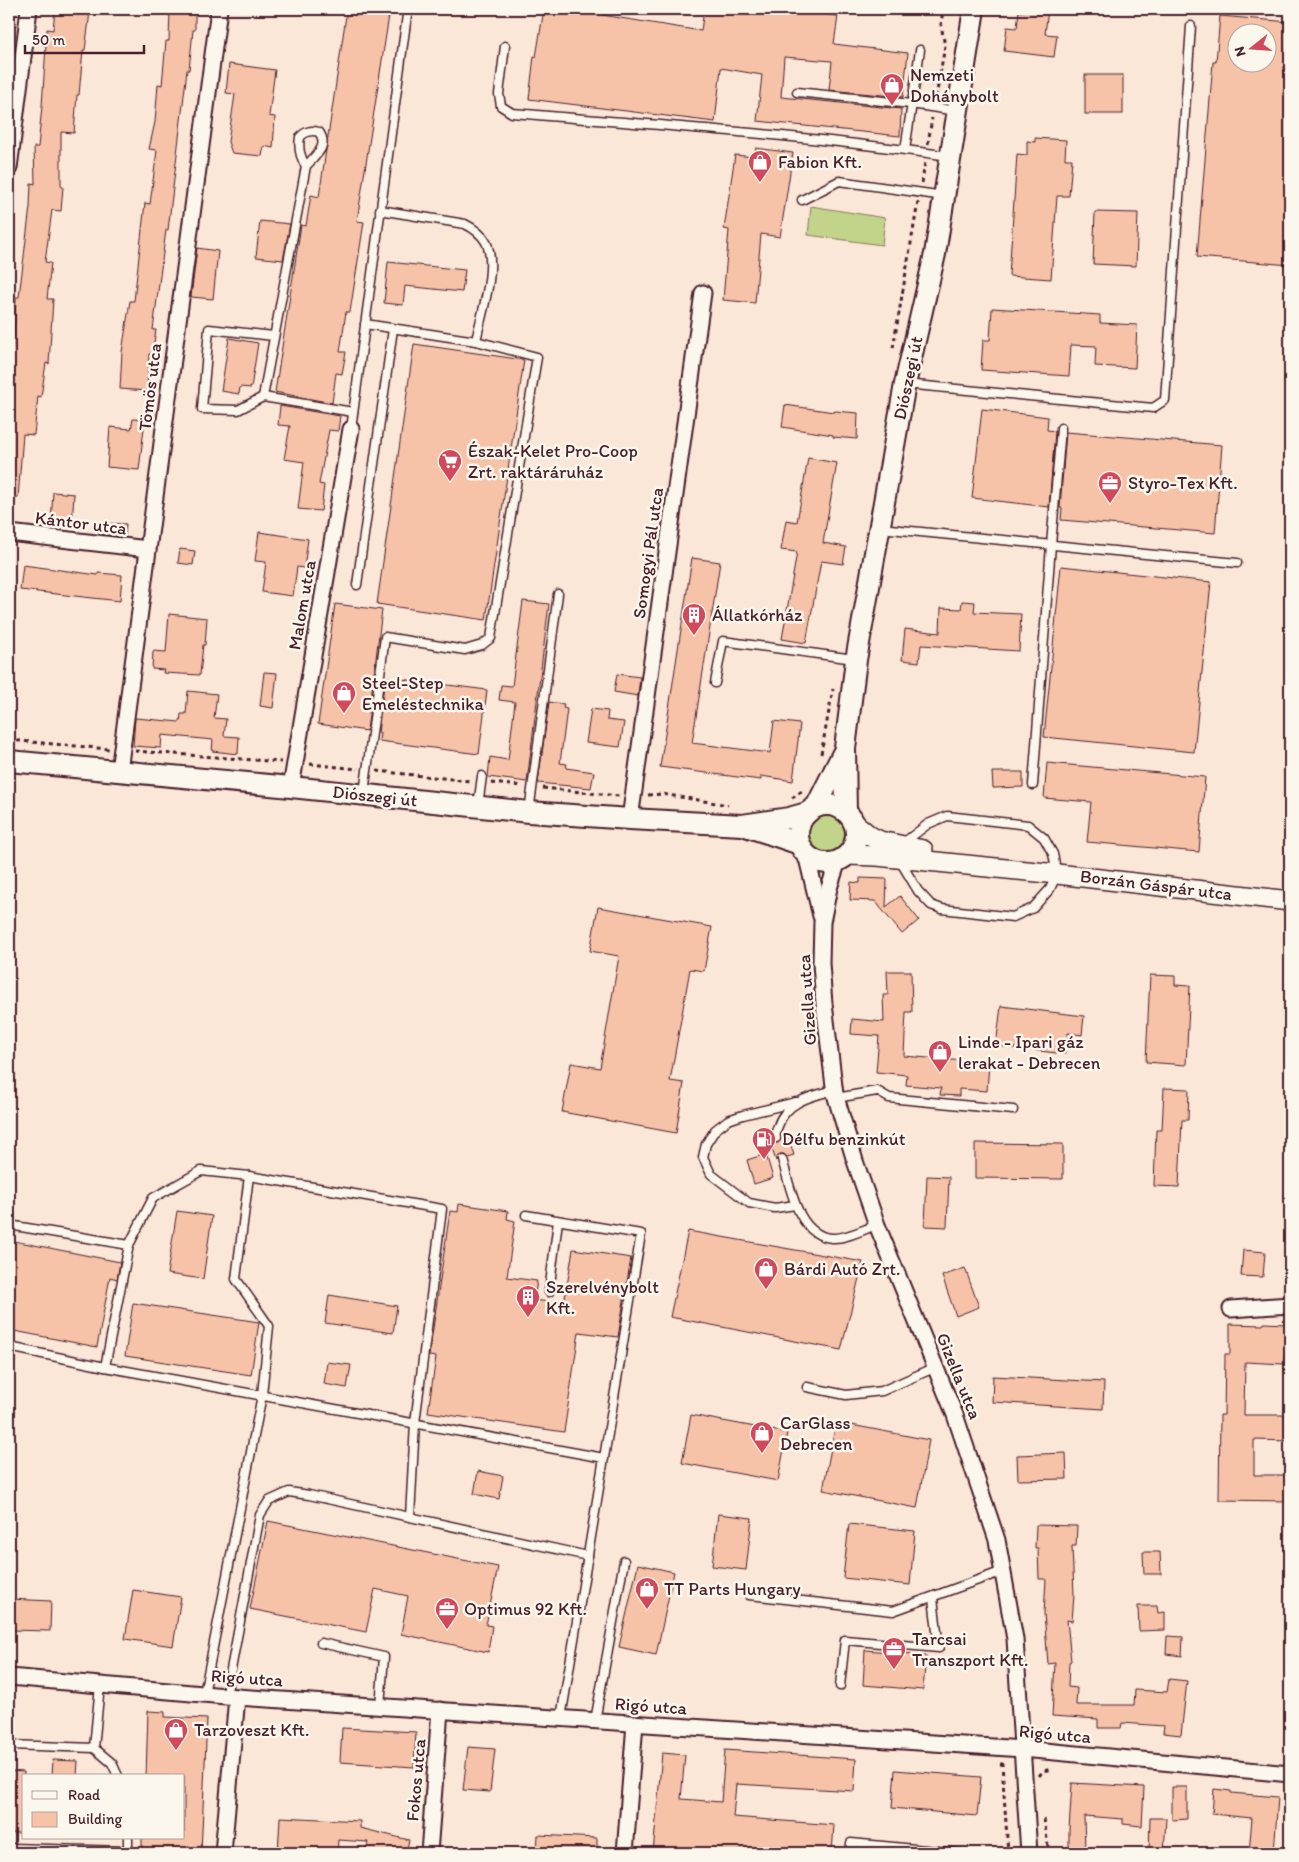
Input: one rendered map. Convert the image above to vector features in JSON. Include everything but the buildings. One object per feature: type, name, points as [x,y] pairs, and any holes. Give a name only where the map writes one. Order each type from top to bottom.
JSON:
[{"type":"main road","name":"Diószegi út","points":[[850,817],[845,748],[856,660],[905,384],[935,254],[974,9]]},
{"type":"main road","name":"Diószegi út","points":[[9,761],[291,787],[529,812],[742,825],[788,818],[812,810],[845,748]]},
{"type":"main road","points":[[832,806],[837,807],[850,817],[856,833],[854,845],[843,858],[826,863],[815,860],[803,849],[798,833],[801,822],[812,810],[832,806]]},
{"type":"main road","name":"Diószegi út","points":[[742,825],[803,849]]},
{"type":"street","points":[[9,168],[29,9]]},
{"type":"street","name":"Tömös utca","points":[[120,771],[219,9]]},
{"type":"street","name":"Somogyi Pál utca","points":[[630,819],[703,292]]},
{"type":"street","name":"Malom utca","points":[[291,787],[304,733],[351,428]]},
{"type":"street","name":"Kántor utca","points":[[9,533],[148,549]]},
{"type":"street","name":"Borzán Gáspár utca","points":[[850,817],[870,836],[900,852]]},
{"type":"street","name":"Gizella utca","points":[[803,849],[822,922]]},
{"type":"street","name":"Borzán Gáspár utca","points":[[843,858],[900,852],[1022,871],[1290,901]]},
{"type":"street","name":"Gizella utca","points":[[843,858],[829,888],[822,922],[821,963],[824,1004],[835,1094],[855,1162],[877,1225],[955,1415],[997,1540],[1015,1639],[1030,1853]]},
{"type":"street","points":[[1231,1309],[1290,1305]]},
{"type":"street","name":"Rigó utca","points":[[9,1677],[231,1696],[1022,1750],[1290,1774]]},
{"type":"street","points":[[223,1853],[231,1696]]},
{"type":"street","name":"Fokos utca","points":[[428,1853],[440,1710]]},
{"type":"street","points":[[625,1853],[635,1723]]},
{"type":"lane","points":[[351,428],[407,15]]},
{"type":"lane","points":[[905,384],[1153,408],[1165,400],[1191,26]]},
{"type":"lane","points":[[505,46],[499,94],[501,106],[512,112],[727,131],[905,150],[951,157]]},
{"type":"lane","points":[[905,150],[920,50]]},
{"type":"lane","points":[[796,92],[911,104],[957,111]]},
{"type":"lane","points":[[263,397],[306,166]]},
{"type":"lane","points":[[802,200],[839,180],[944,196]]},
{"type":"lane","points":[[380,210],[465,224],[476,230],[485,241],[490,256],[488,280],[476,341]]},
{"type":"lane","points":[[364,795],[368,742],[385,637],[465,650],[482,645],[491,638],[538,357],[476,341],[365,324]]},
{"type":"lane","points":[[274,336],[209,329],[202,409],[238,410],[263,397],[353,412]]},
{"type":"lane","points":[[358,585],[393,329]]},
{"type":"lane","points":[[1033,785],[1050,545],[1061,428]]},
{"type":"lane","points":[[880,528],[1237,563]]},
{"type":"lane","points":[[529,812],[558,594]]},
{"type":"lane","points":[[715,684],[723,641],[856,660]]},
{"type":"lane","points":[[478,807],[482,776]]},
{"type":"lane","points":[[947,816],[1028,824],[1044,838],[1049,846],[1053,854],[1057,874],[1042,900],[1033,908],[1013,916],[942,909],[930,905],[918,891],[900,852],[928,824],[947,816]]},
{"type":"lane","points":[[796,1206],[775,1208],[749,1203],[711,1174],[703,1157],[706,1144],[715,1130],[728,1120],[796,1102],[835,1094],[877,1091],[889,1098],[1013,1110]]},
{"type":"lane","points":[[776,1138],[781,1117],[796,1102]]},
{"type":"lane","points":[[782,1159],[796,1206],[806,1224],[814,1232],[822,1236],[834,1238],[877,1225]]},
{"type":"lane","points":[[105,1367],[129,1245],[153,1198],[201,1171],[248,1176],[442,1209],[415,1423],[410,1517]]},
{"type":"lane","points":[[204,1694],[262,1395],[269,1326],[236,1279],[248,1176]]},
{"type":"lane","points":[[526,1215],[641,1234],[561,1718]]},
{"type":"lane","points":[[549,1292],[558,1221]]},
{"type":"lane","points":[[9,1224],[129,1245]]},
{"type":"lane","points":[[9,1347],[105,1367],[604,1458]]},
{"type":"lane","points":[[807,1387],[846,1395],[882,1392],[936,1367]]},
{"type":"lane","points":[[231,1696],[260,1515],[269,1501],[289,1492],[588,1556]]},
{"type":"lane","points":[[595,1721],[624,1561]]},
{"type":"lane","points":[[749,1595],[893,1611],[934,1598],[1003,1571]]},
{"type":"lane","points":[[840,1686],[845,1640],[939,1648],[934,1598]]},
{"type":"lane","points":[[322,1643],[384,1657],[380,1706]]},
{"type":"lane","points":[[94,1748],[100,1685]]},
{"type":"lane","points":[[9,1745],[94,1748],[112,1763],[117,1774]]},
{"type":"lane","points":[[850,1853],[851,1843],[958,1853]]},
{"type":"lane","points":[[9,1848],[128,1852]]},
{"type":"path","points":[[1002,1764],[1008,1853]]},
{"type":"path","points":[[1038,1778],[1043,1771],[1049,1768],[1057,1769]]},
{"type":"path","points":[[1043,1816],[1049,1853]]},
{"type":"green space","points":[[811,206],[885,218],[882,245],[808,235]]},
{"type":"green space","points":[[828,815],[842,820],[847,834],[842,848],[828,853],[814,848],[809,834],[814,820]]},
{"type":"place","name":"Nemzeti Dohánybolt","points":[[892,106]]},
{"type":"place","name":"Fabion Kft.","points":[[760,183]]},
{"type":"place","name":"Észak-Kelet Pro-Coop Zrt. raktáráruház","points":[[450,482]]},
{"type":"place","name":"Styro-Tex Kft.","points":[[1110,504]]},
{"type":"place","name":"Állatkórház","points":[[694,636]]},
{"type":"place","name":"Steel-Step Emeléstechnika","points":[[344,714]]},
{"type":"place","name":"Linde - Ipari gáz lerakat - Debrecen","points":[[940,1073]]},
{"type":"place","name":"Délfu benzinkút","points":[[764,1160]]},
{"type":"place","name":"Bárdi Autó Zrt.","points":[[766,1290]]},
{"type":"place","name":"Szerelvénybolt Kft.","points":[[528,1318]]},
{"type":"place","name":"CarGlass Debrecen","points":[[762,1454]]},
{"type":"place","name":"TT Parts Hungary","points":[[647,1610]]},
{"type":"place","name":"Optimus 92 Kft.","points":[[447,1630]]},
{"type":"place","name":"Tarcsai Transzport Kft.","points":[[894,1670]]},
{"type":"place","name":"Tarzoveszt Kft.","points":[[176,1751]]}]
